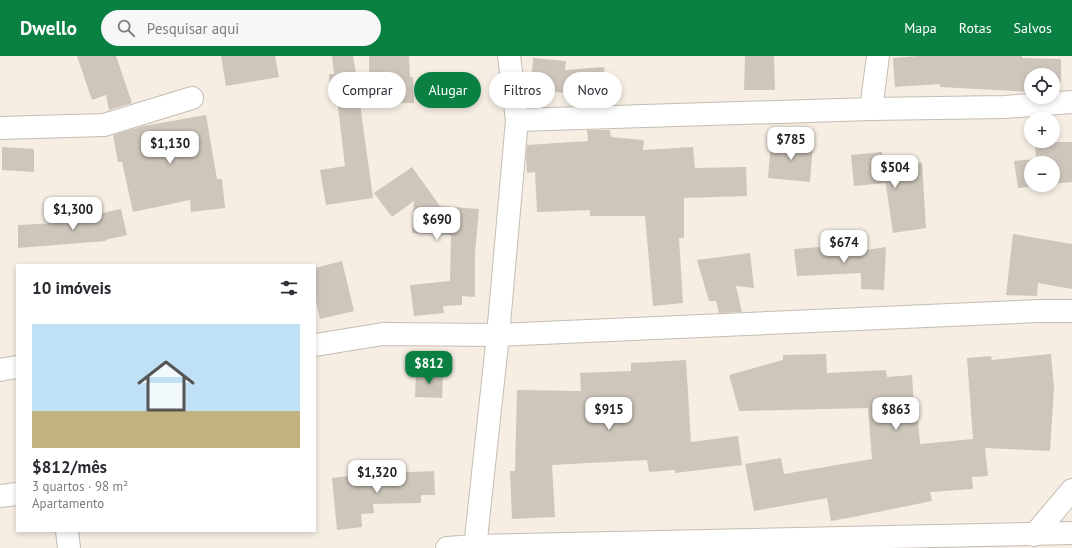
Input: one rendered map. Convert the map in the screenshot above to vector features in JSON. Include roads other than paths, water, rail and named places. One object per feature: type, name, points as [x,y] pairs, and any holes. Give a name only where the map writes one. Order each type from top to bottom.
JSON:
[{"type":"street","points":[[475,547],[498,335],[517,120],[509,56]]},
{"type":"street","points":[[871,109],[878,56]]},
{"type":"street","points":[[0,128],[104,125],[192,98]]},
{"type":"street","points":[[517,120],[871,109],[1004,107],[1072,102]]},
{"type":"street","points":[[316,345],[384,334],[498,335],[1072,311]]},
{"type":"street","points":[[0,370],[16,367]]},
{"type":"street","points":[[1034,535],[1072,490]]},
{"type":"street","points":[[0,496],[16,494]]},
{"type":"street","points":[[68,532],[69,548]]},
{"type":"street","points":[[447,548],[1072,533]]}]
